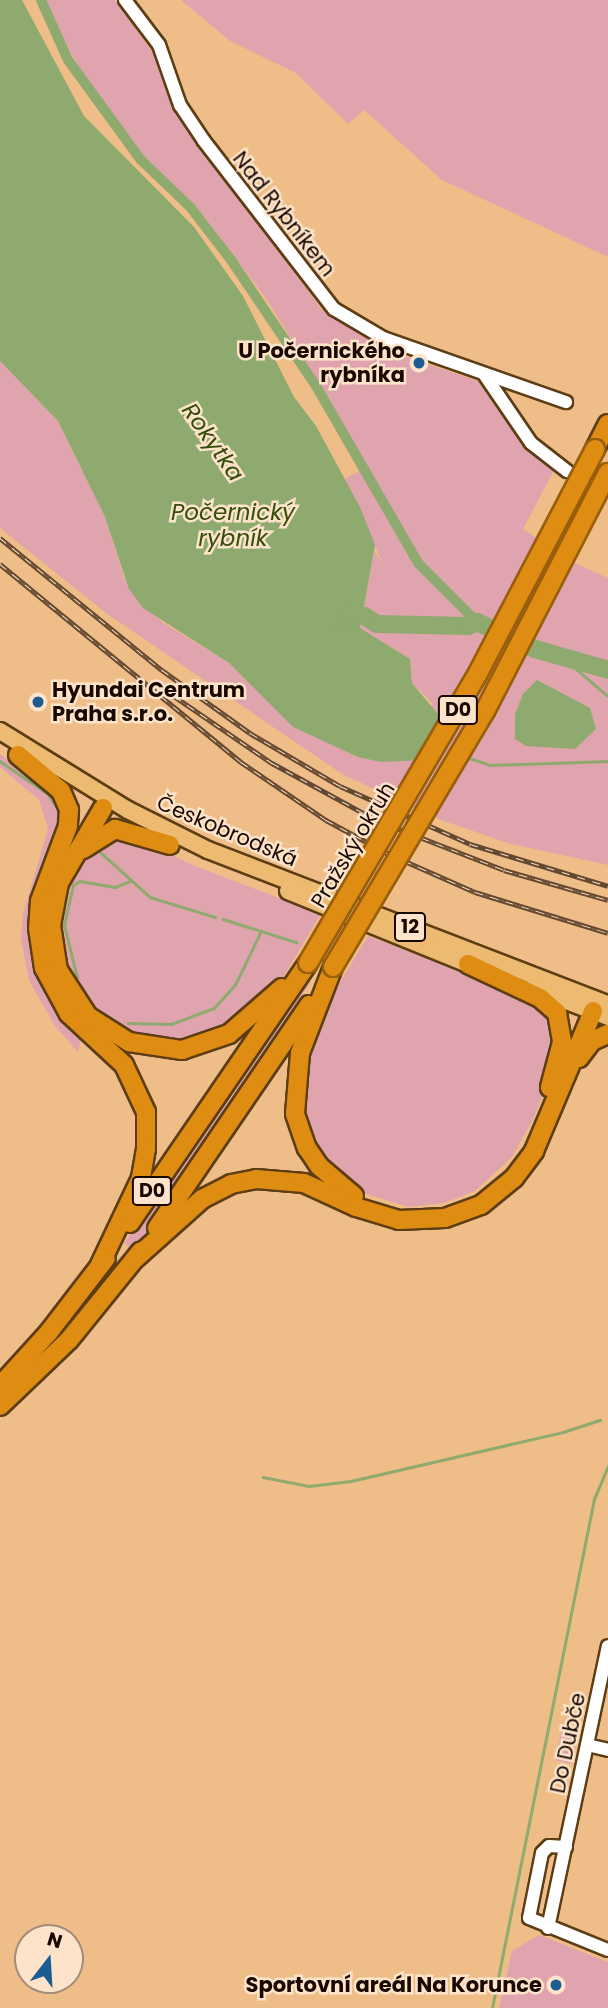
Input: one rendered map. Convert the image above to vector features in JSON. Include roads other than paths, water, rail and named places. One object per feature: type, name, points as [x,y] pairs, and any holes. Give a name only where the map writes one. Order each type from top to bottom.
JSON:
[{"type":"highway","name":"Pražský okruh","points":[[99,1266],[205,1116],[303,969],[471,686],[608,424]]},
{"type":"highway","name":"D0","points":[[136,1258],[232,1124],[325,985],[478,722],[608,473]]},
{"type":"highway","points":[[0,1387],[99,1266],[141,1178],[146,1149],[146,1112],[124,1065],[69,1014],[48,980],[38,941],[42,894],[66,831],[69,810],[61,791],[18,755]]},
{"type":"highway","points":[[100,800],[59,883],[51,934],[61,978],[88,1016],[130,1042],[169,1050],[219,1039],[246,1023],[303,969]]},
{"type":"highway","points":[[42,894],[100,800]]},
{"type":"highway","points":[[59,883],[84,848],[108,831],[128,830],[170,845]]},
{"type":"highway","points":[[468,964],[540,998],[560,1019],[560,1057],[533,1136]]},
{"type":"highway","points":[[325,985],[298,1063],[295,1114],[312,1156],[348,1193],[398,1212],[447,1209],[495,1184],[533,1136],[596,1006]]},
{"type":"highway","points":[[0,1405],[69,1340],[136,1258],[202,1199],[221,1188],[256,1179],[304,1183],[356,1208],[398,1220],[428,1221],[464,1213],[498,1194],[524,1166],[559,1094],[596,1006]]},
{"type":"highway","points":[[559,1094],[584,1050],[608,1034]]},
{"type":"main road","name":"Českobrodská","points":[[0,731],[170,845],[468,964],[596,1006]]},
{"type":"main road","name":"Českobrodská","points":[[0,743],[100,800],[208,850],[596,1006]]},
{"type":"street","name":"Nad Rybníkem","points":[[125,0],[159,45],[180,105],[204,141],[334,309],[383,338],[566,402]]},
{"type":"street","points":[[484,374],[531,443],[567,471]]},
{"type":"street","name":"Do Dubče","points":[[548,1928],[587,1745],[602,1706],[608,1646]]},
{"type":"street","points":[[587,1745],[608,1750]]},
{"type":"street","points":[[566,1847],[545,1847],[528,1918],[608,1950]]},
{"type":"water","name":"Počernický rybník","points":[[0,0],[22,0],[84,116],[194,227],[243,296],[294,397],[316,426],[360,507],[375,545],[360,628],[410,659],[412,683],[443,720],[424,760],[381,762],[358,757],[293,727],[229,663],[143,608],[129,589],[105,517],[58,421],[0,361]]},
{"type":"water","points":[[537,680],[590,708],[596,729],[575,749],[526,746],[515,739],[515,714],[523,694]]},
{"type":"waterway","points":[[41,0],[68,60],[141,160],[191,208],[231,260],[316,386],[418,563],[477,622]]},
{"type":"waterway","name":"Rokytka","points":[[339,621],[350,615],[364,616],[377,624],[468,626],[477,622],[535,649],[608,670]]},
{"type":"waterway","points":[[561,656],[608,696]]},
{"type":"waterway","points":[[466,757],[490,765],[608,761]]},
{"type":"waterway","points":[[0,761],[48,794],[59,810],[57,828]]},
{"type":"waterway","points":[[98,850],[150,897],[215,917]]},
{"type":"waterway","points":[[77,978],[64,925],[73,885],[80,881],[115,887],[131,881]]},
{"type":"waterway","points":[[223,919],[296,942]]},
{"type":"waterway","points":[[128,1023],[171,1024],[214,1008],[235,985],[261,931]]},
{"type":"waterway","points":[[263,1477],[309,1486],[351,1481],[563,1432],[600,1420]]},
{"type":"waterway","points":[[492,2008],[594,1499],[608,1466]]},
{"type":"railway","points":[[0,538],[162,670],[250,733],[340,786],[470,844],[608,886]]},
{"type":"railway","points":[[0,564],[241,762],[326,820],[389,854],[475,892],[608,933]]},
{"type":"railway","points":[[174,696],[272,763],[376,820],[504,870],[608,900]]},
{"type":"place","name":"U Počernického rybníka","points":[[419,363]]},
{"type":"place","name":"Hyundai Centrum Praha s.r.o.","points":[[38,702]]},
{"type":"place","name":"Sportovní areál Na Korunce","points":[[556,1985]]}]
